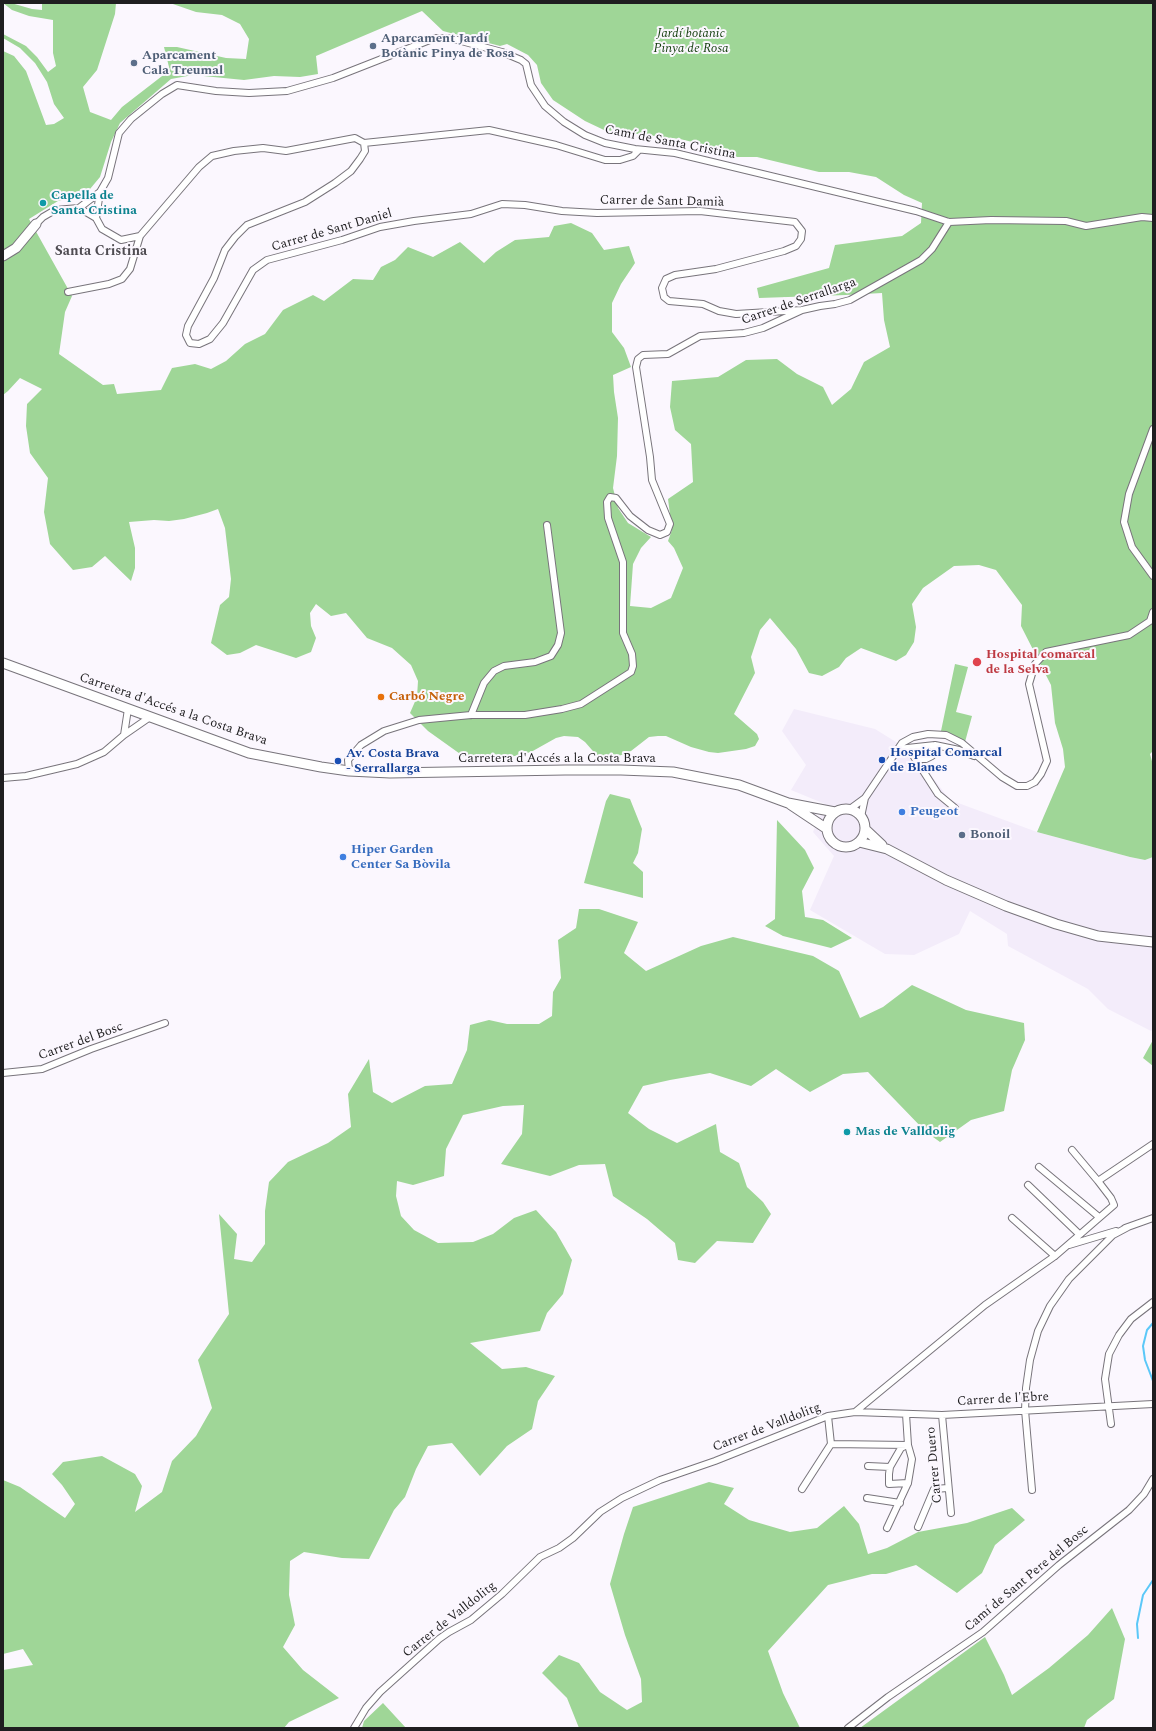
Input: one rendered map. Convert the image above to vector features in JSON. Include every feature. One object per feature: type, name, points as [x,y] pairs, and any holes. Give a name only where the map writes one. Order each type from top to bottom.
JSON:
[{"type":"main road","points":[[3,256],[16,248],[36,224]]},
{"type":"main road","name":"Carretera d'Accés a la Costa Brava","points":[[3,663],[249,753],[321,767],[349,771],[390,773],[621,770],[673,772],[739,785],[788,803],[835,812]]},
{"type":"main road","name":"Carretera d'Accés a la Costa Brava","points":[[788,803],[827,829]]},
{"type":"main road","points":[[865,828],[863,836],[859,842],[848,847],[838,845],[830,839],[827,829],[829,818],[835,812],[843,809],[850,809],[861,817],[865,828],[887,849]]},
{"type":"main road","points":[[859,842],[887,849],[946,880],[1006,906],[1056,924],[1098,936],[1153,942]]},
{"type":"street","name":"Camí de Santa Cristina","points":[[79,208],[100,192],[108,178],[119,133],[131,119],[162,94],[177,85],[216,91],[249,93],[287,91],[333,78],[435,38],[450,38],[502,52],[526,64],[532,85],[545,106],[564,122],[585,136],[605,143],[639,150],[675,152],[916,211],[949,222],[991,220],[1066,221],[1086,226],[1142,217],[1153,218]]},
{"type":"street","points":[[68,292],[110,284],[122,278],[130,269],[140,236],[199,167],[212,156],[234,151],[263,148],[286,151],[355,138],[364,143],[489,130],[556,145],[605,160],[620,160],[633,156],[639,150]]},
{"type":"street","name":"Carrer de Sant Daniel","points":[[364,143],[365,151],[360,159],[351,171],[335,183],[304,202],[247,225],[235,237],[225,250],[214,278],[188,326],[186,336],[190,343],[199,344],[210,339],[223,323],[253,270],[267,260],[342,240],[380,226],[471,214]]},
{"type":"street","points":[[96,218],[100,192]]},
{"type":"street","name":"Carrer de Sant Damià","points":[[471,214],[502,204],[597,213],[700,211],[796,222],[802,231],[801,240],[796,246],[784,251],[716,269],[675,275],[666,280],[662,288],[664,297],[669,301],[703,304],[718,311],[736,314],[802,310]]},
{"type":"street","points":[[36,224],[43,217],[55,210],[79,208],[96,218],[102,229],[121,240],[140,236]]},
{"type":"street","name":"Carrer de Serrallarga","points":[[349,771],[348,760],[361,745],[384,731],[419,720],[471,715],[525,715],[562,709],[581,704],[631,672],[633,666],[632,654],[624,632],[623,562],[608,518],[607,502],[610,497],[616,498],[630,516],[648,530],[660,535],[667,532],[670,524],[652,480],[650,457],[636,368],[638,359],[643,355],[668,354],[700,336],[744,333],[764,328],[802,310],[850,300],[921,260],[932,249],[949,222]]},
{"type":"street","points":[[1153,429],[1129,494],[1124,522],[1132,547],[1153,576]]},
{"type":"street","points":[[471,715],[484,683],[494,671],[504,666],[535,662],[550,656],[558,645],[561,633],[547,525]]},
{"type":"street","points":[[850,809],[865,798],[902,743],[913,737],[928,734],[946,735],[962,743],[1002,777],[1017,786],[1027,786],[1035,782],[1041,774],[1047,761],[1029,684],[1036,664],[1046,652],[1129,635],[1150,621],[1153,612]]},
{"type":"street","points":[[124,735],[128,709]]},
{"type":"street","points":[[3,778],[26,776],[77,764],[104,752],[124,735],[150,717]]},
{"type":"street","points":[[909,749],[913,737]]},
{"type":"street","points":[[898,749],[935,745],[960,750],[977,757]]},
{"type":"street","points":[[916,759],[926,759],[932,756],[935,745]]},
{"type":"street","points":[[909,749],[938,794],[955,808]]},
{"type":"street","points":[[861,817],[865,798]]},
{"type":"street","name":"Carrer del Bosc","points":[[3,1073],[42,1069],[91,1048],[165,1023]]},
{"type":"street","points":[[1098,1181],[1153,1144]]},
{"type":"street","points":[[855,1412],[985,1305],[1056,1256],[1079,1234],[1114,1205],[1111,1198],[1072,1150]]},
{"type":"street","points":[[1039,1167],[1099,1217]]},
{"type":"street","points":[[1028,1185],[1079,1234]]},
{"type":"street","points":[[1012,1218],[1056,1256]]},
{"type":"street","points":[[1068,1246],[1153,1218]]},
{"type":"street","points":[[1032,1490],[1025,1410],[1030,1360],[1038,1331],[1050,1306],[1069,1279],[1090,1256],[1113,1235],[1128,1227]]},
{"type":"street","points":[[1111,1424],[1105,1379],[1110,1354],[1119,1335],[1132,1318],[1153,1302]]},
{"type":"street","name":"Carrer de l'Ebre","points":[[855,1412],[942,1415],[1153,1404]]},
{"type":"street","name":"Carrer de Valldolitg","points":[[354,1728],[366,1708],[380,1692],[439,1639],[471,1620],[502,1594],[540,1557],[559,1548],[573,1538],[600,1512],[622,1498],[660,1480],[715,1461],[828,1416],[855,1412]]},
{"type":"street","points":[[887,1528],[900,1503],[908,1483],[912,1459],[908,1445],[906,1414]]},
{"type":"street","name":"Carrer Duero","points":[[942,1415],[951,1513]]},
{"type":"street","points":[[802,1489],[831,1444],[828,1416]]},
{"type":"street","points":[[831,1444],[908,1445]]},
{"type":"street","points":[[908,1445],[901,1448],[890,1467],[889,1484],[908,1483]]},
{"type":"street","points":[[868,1466],[890,1467]]},
{"type":"street","name":"Camí de Sant Pere del Bosc","points":[[848,1728],[888,1697],[983,1632],[1059,1564],[1129,1510],[1144,1494],[1153,1480]]},
{"type":"street","points":[[918,1527],[934,1489],[948,1488]]},
{"type":"street","points":[[866,1498],[900,1503]]},
{"type":"shaded area","points":[[794,709],[875,729],[896,742],[930,774],[950,800],[1037,832],[1130,857],[1145,860],[1153,857],[1153,1030],[1151,1031],[1108,1009],[1088,989],[1008,946],[1007,934],[970,911],[959,934],[914,955],[885,954],[810,910],[834,856],[813,832],[825,804],[791,790],[806,765],[782,731]]},
{"type":"green space","name":"Jardí botànic Pinya de Rosa","points":[[3,3],[11,3],[32,9],[42,10],[42,3],[116,3],[115,14],[97,70],[83,87],[90,112],[111,120],[122,107],[166,73],[169,67],[164,47],[177,47],[226,58],[246,59],[249,39],[240,24],[222,15],[196,12],[170,3],[1153,3],[1153,751],[1150,754],[1153,765],[1153,857],[1145,860],[1130,857],[1037,832],[1065,767],[1063,749],[1055,723],[1051,685],[1021,626],[1022,605],[996,570],[979,565],[954,566],[923,588],[912,604],[916,627],[914,642],[906,655],[896,661],[861,648],[846,658],[839,667],[822,676],[809,673],[796,649],[770,618],[760,630],[751,657],[755,673],[734,714],[757,734],[759,739],[755,746],[746,749],[718,753],[691,747],[666,736],[658,736],[649,737],[631,751],[609,760],[599,758],[585,742],[578,737],[564,736],[556,738],[531,752],[498,760],[472,759],[463,756],[428,731],[410,713],[417,697],[418,681],[411,665],[392,648],[367,638],[346,613],[331,616],[316,604],[310,613],[311,626],[316,638],[311,652],[296,658],[256,645],[240,653],[227,655],[211,643],[220,605],[229,597],[231,579],[225,528],[218,509],[184,519],[129,522],[135,548],[135,568],[131,581],[105,556],[92,567],[73,570],[50,544],[44,512],[48,478],[30,453],[26,426],[27,404],[42,389],[20,378],[3,395],[3,51],[14,56],[26,71],[46,125],[54,124],[64,118],[54,104],[47,82],[35,63],[20,48],[3,38],[3,34],[26,46],[37,57],[48,72],[56,66],[53,53],[53,20],[29,16],[12,10]],"holes":[[[422,11],[443,31],[500,46],[507,44],[528,55],[537,65],[541,83],[553,100],[585,121],[604,130],[680,139],[709,146],[732,157],[757,157],[819,172],[849,172],[876,177],[904,195],[922,203],[921,223],[902,236],[835,245],[829,268],[757,288],[759,298],[882,293],[884,320],[890,347],[864,362],[851,389],[832,405],[823,387],[797,374],[777,359],[746,360],[718,377],[672,381],[670,407],[675,430],[691,444],[693,482],[668,499],[672,530],[668,541],[674,548],[683,568],[671,598],[651,608],[630,606],[633,564],[641,548],[651,537],[628,523],[618,508],[613,488],[617,456],[618,418],[613,375],[631,367],[624,348],[612,332],[612,303],[621,284],[635,263],[629,246],[604,250],[592,233],[571,223],[554,226],[549,237],[515,240],[496,252],[484,263],[460,242],[433,257],[408,247],[395,260],[381,267],[373,280],[353,279],[324,301],[313,295],[283,310],[265,334],[245,344],[226,361],[211,369],[195,364],[172,368],[161,390],[117,394],[114,384],[103,385],[59,354],[65,312],[72,296],[29,219],[58,201],[85,195],[100,177],[111,142],[120,123],[171,79],[193,75],[244,80],[274,76],[300,77],[318,74],[316,56]]]},
{"type":"green space","points":[[955,664],[968,667],[956,712],[972,716],[965,742],[947,732],[941,731]]},
{"type":"green space","points":[[610,794],[630,799],[642,829],[638,853],[633,863],[643,872],[643,898],[584,883],[606,801]]},
{"type":"green space","points":[[777,820],[805,850],[814,868],[802,891],[805,917],[823,920],[852,938],[831,948],[783,936],[765,926],[775,919]]},
{"type":"green space","points":[[579,909],[599,909],[638,922],[624,953],[646,971],[701,946],[733,937],[813,956],[839,971],[860,1018],[883,1007],[912,985],[966,1010],[1024,1023],[1025,1040],[1012,1070],[1004,1111],[971,1120],[940,1142],[926,1132],[868,1072],[843,1074],[810,1092],[776,1069],[751,1086],[710,1073],[643,1086],[628,1113],[649,1129],[677,1143],[716,1124],[720,1152],[739,1163],[747,1187],[763,1202],[771,1214],[753,1243],[717,1241],[695,1263],[678,1260],[675,1243],[647,1219],[613,1196],[605,1164],[579,1165],[550,1176],[501,1164],[522,1134],[524,1105],[503,1106],[463,1115],[446,1149],[444,1176],[413,1185],[397,1181],[396,1196],[401,1216],[414,1230],[438,1243],[473,1242],[493,1234],[514,1218],[536,1210],[556,1232],[572,1260],[563,1294],[547,1313],[540,1331],[470,1343],[502,1369],[526,1367],[555,1376],[538,1401],[532,1429],[507,1446],[480,1476],[452,1443],[428,1446],[416,1469],[405,1497],[394,1510],[369,1559],[342,1558],[304,1552],[290,1561],[289,1595],[295,1625],[283,1647],[303,1670],[339,1698],[289,1722],[284,1728],[3,1728],[3,1670],[33,1665],[23,1649],[3,1654],[3,1480],[20,1487],[65,1518],[75,1504],[62,1485],[52,1474],[63,1462],[102,1456],[135,1474],[142,1486],[135,1512],[162,1492],[172,1461],[196,1436],[212,1408],[198,1360],[229,1314],[219,1214],[237,1234],[234,1259],[252,1262],[265,1244],[265,1211],[269,1182],[288,1162],[328,1143],[351,1127],[348,1094],[369,1059],[373,1092],[392,1103],[425,1086],[452,1084],[467,1050],[470,1025],[489,1020],[507,1024],[539,1024],[552,1016],[553,992],[561,978],[558,940],[576,928]]},
{"type":"green space","points":[[1153,1040],[1153,1066],[1143,1058]]},
{"type":"green space","points":[[709,1482],[734,1488],[724,1504],[749,1520],[790,1532],[817,1528],[844,1506],[859,1524],[868,1554],[887,1548],[918,1532],[967,1523],[1012,1508],[1025,1520],[995,1545],[982,1573],[957,1593],[916,1565],[886,1574],[872,1574],[828,1585],[768,1651],[783,1693],[800,1728],[579,1728],[567,1698],[542,1673],[559,1655],[579,1663],[600,1692],[627,1710],[642,1702],[641,1679],[625,1635],[610,1584],[624,1534],[633,1507]]},
{"type":"green space","points":[[1112,1608],[1125,1639],[1114,1699],[1087,1720],[1084,1728],[860,1728],[985,1637],[1012,1695],[1049,1668],[1088,1635]]},
{"type":"green space","points":[[383,1703],[406,1728],[362,1728],[364,1721]]},
{"type":"waterway","points":[[1153,1323],[1147,1330],[1143,1346],[1145,1360],[1153,1381]]},
{"type":"waterway","points":[[1138,1638],[1137,1624],[1143,1595],[1153,1580]]},
{"type":"place","name":"Aparcament Jardí Botànic Pinya de Rosa","points":[[373,46]]},
{"type":"place","name":"Aparcament Cala Treumal","points":[[134,63]]},
{"type":"place","name":"Capella de Santa Cristina","points":[[43,203]]},
{"type":"place","name":"Hospital comarcal de la Selva","points":[[977,662]]},
{"type":"place","name":"Carbó Negre","points":[[381,697]]},
{"type":"place","name":"Hospital Comarcal de Blanes","points":[[882,760]]},
{"type":"place","name":"Av. Costa Brava - Serrallarga","points":[[338,761]]},
{"type":"place","name":"Peugeot","points":[[902,812]]},
{"type":"place","name":"Bonoil","points":[[962,835]]},
{"type":"place","name":"Hiper Garden Center Sa Bòvila","points":[[343,857]]},
{"type":"place","name":"Mas de Valldolig","points":[[847,1132]]},
{"type":"district","name":"Santa Cristina","points":[[101,252]]}]
